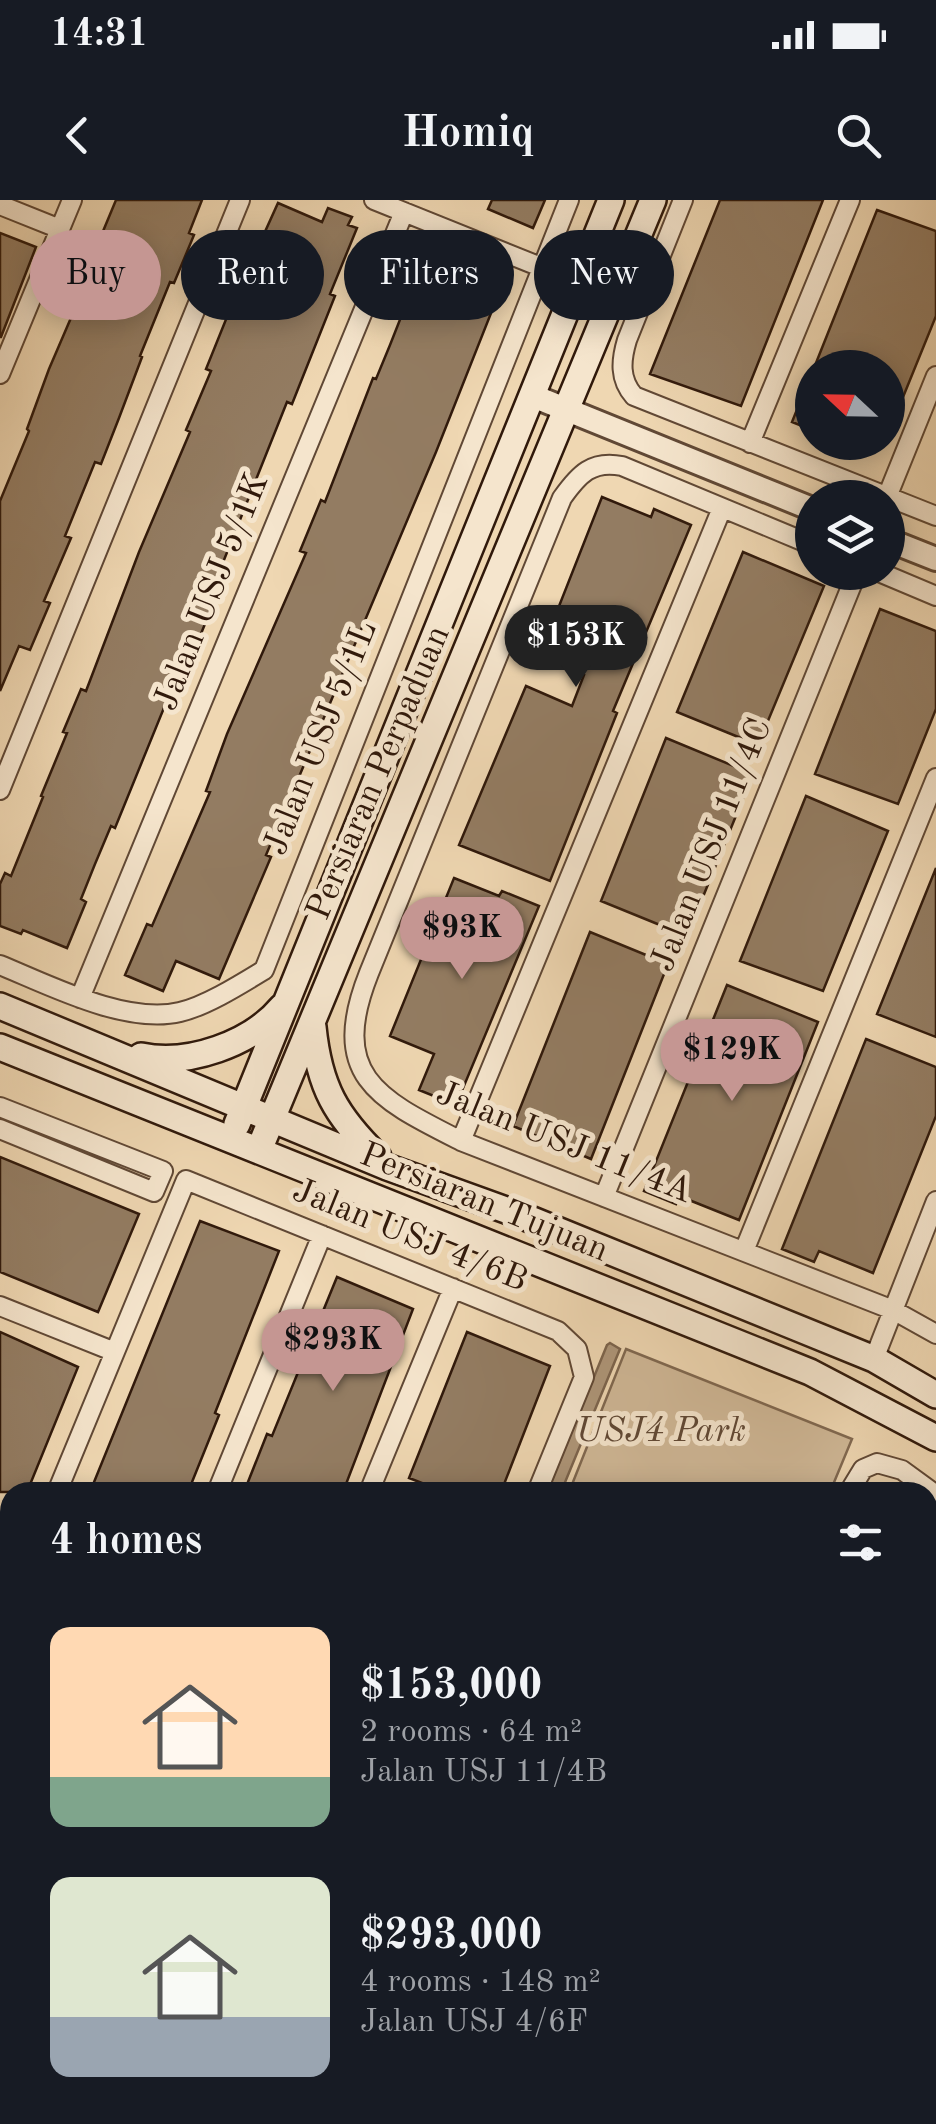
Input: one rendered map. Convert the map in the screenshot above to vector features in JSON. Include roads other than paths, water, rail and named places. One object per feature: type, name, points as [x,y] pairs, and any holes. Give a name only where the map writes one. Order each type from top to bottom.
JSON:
[{"type":"main road","name":"Persiaran Perpaduan","points":[[599,230],[611,200]]},
{"type":"main road","name":"Persiaran Perpaduan","points":[[259,1150],[654,200]]},
{"type":"main road","name":"Persiaran Perpaduan","points":[[231,1138],[563,320]]},
{"type":"main road","points":[[97,1046],[151,1058],[201,1054],[254,1030],[288,999]]},
{"type":"main road","name":"Persiaran Tujuan","points":[[0,1006],[387,1166],[526,1217],[874,1359],[936,1395]]},
{"type":"main road","points":[[312,1022],[320,1072],[334,1108],[348,1128],[387,1166]]},
{"type":"main road","name":"Persiaran Tujuan","points":[[0,1047],[810,1372],[936,1438]]},
{"type":"street","points":[[0,374],[72,200]]},
{"type":"street","points":[[0,790],[240,200]]},
{"type":"street","points":[[374,200],[534,264]]},
{"type":"street","name":"Jalan USJ 5/1L","points":[[557,230],[569,200]]},
{"type":"street","points":[[683,200],[622,357],[627,388],[634,396],[844,480]]},
{"type":"street","points":[[750,443],[850,200]]},
{"type":"street","points":[[0,205],[60,229]]},
{"type":"street","name":"Jalan USJ 5/1K","points":[[80,998],[404,212]]},
{"type":"street","name":"Jalan USJ 5/1L","points":[[0,965],[80,998],[130,1012],[180,1012],[264,970],[534,287]]},
{"type":"street","points":[[894,480],[936,376]]},
{"type":"street","points":[[533,396],[795,502]]},
{"type":"street","name":"Jalan USJ 11/4A","points":[[722,508],[604,462],[581,475],[562,498],[356,1006],[352,1028],[357,1054],[366,1076],[381,1096],[398,1109],[462,1141],[893,1310],[936,1334]]},
{"type":"street","points":[[905,504],[936,516]]},
{"type":"street","points":[[462,1141],[722,508],[795,539]]},
{"type":"street","points":[[905,547],[936,560]]},
{"type":"street","points":[[905,583],[936,596]]},
{"type":"street","name":"Jalan USJ 11/4C","points":[[604,1197],[851,590]]},
{"type":"street","points":[[744,1251],[936,778]]},
{"type":"street","points":[[0,1108],[163,1171],[154,1192],[0,1130]]},
{"type":"street","name":"Jalan USJ 4/6B","points":[[115,1352],[186,1180],[558,1331],[577,1349],[584,1377],[541,1482]]},
{"type":"street","points":[[874,1359],[936,1201]]},
{"type":"street","points":[[222,1482],[322,1235]]},
{"type":"street","points":[[373,1482],[452,1288]]},
{"type":"street","points":[[0,1306],[115,1352],[61,1482]]},
{"type":"street","points":[[856,1482],[863,1470],[876,1463],[890,1464],[916,1482]]},
{"type":"park label","name":"USJ4 Park","points":[[661,1431]]}]
